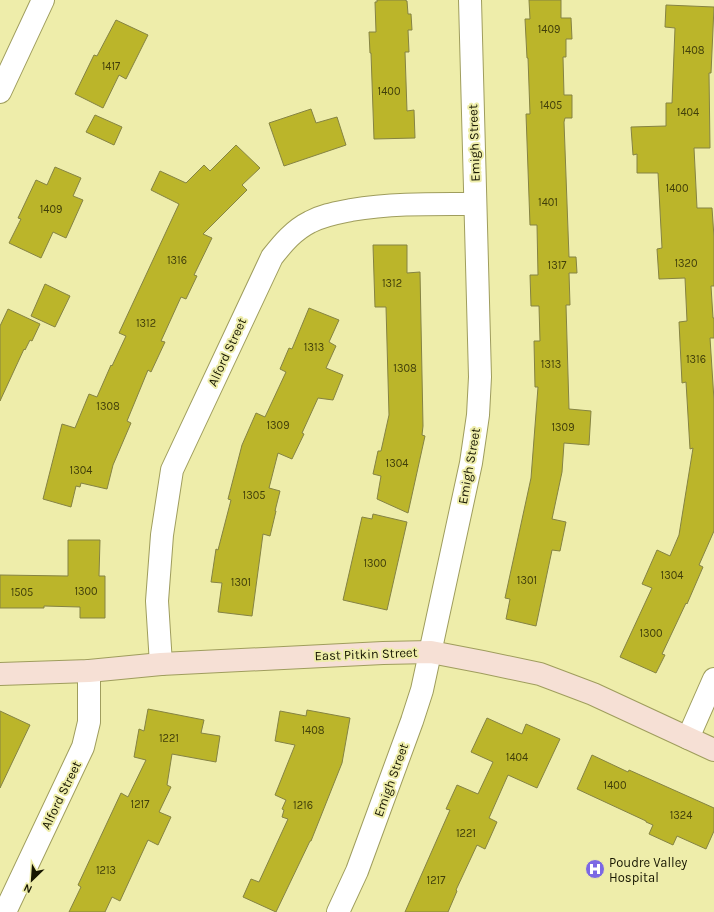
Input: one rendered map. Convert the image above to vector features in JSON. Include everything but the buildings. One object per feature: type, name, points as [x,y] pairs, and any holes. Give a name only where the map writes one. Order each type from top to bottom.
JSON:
[{"type":"street","points":[[0,92],[43,0]]},
{"type":"street","name":"Emigh Street","points":[[338,912],[357,871],[422,690],[472,463],[478,416],[480,377],[470,0]]},
{"type":"street","name":"Alford Street","points":[[161,664],[157,601],[162,535],[172,470],[272,257],[288,237],[309,222],[328,214],[367,208],[412,204],[475,204]]},
{"type":"street","name":"East Pitkin Street","points":[[0,674],[89,671],[161,664],[431,652],[540,674],[593,694],[714,750]]},
{"type":"street","name":"Alford Street","points":[[5,912],[84,747],[89,722],[89,671]]},
{"type":"street","points":[[688,738],[714,679]]},
{"type":"place","name":"Poudre Valley Hospital","points":[[595,869]]}]
